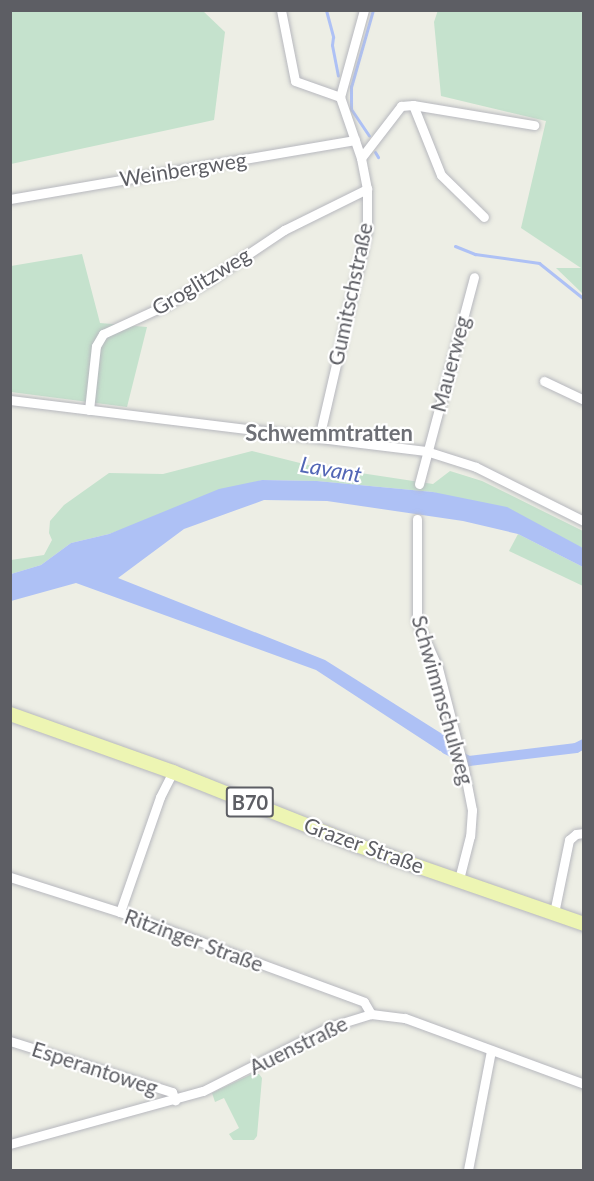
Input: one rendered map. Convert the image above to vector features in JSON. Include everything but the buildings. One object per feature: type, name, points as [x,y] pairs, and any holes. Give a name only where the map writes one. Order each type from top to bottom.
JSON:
[{"type":"main road","name":"Grazer Straße","points":[[10,714],[173,772],[356,845],[584,924]]},
{"type":"street","points":[[281,10],[295,81],[340,97],[364,10]]},
{"type":"street","name":"Gumitschstraße","points":[[319,438],[367,230],[366,189],[361,158],[340,97]]},
{"type":"street","points":[[412,105],[441,174],[484,217]]},
{"type":"street","points":[[361,158],[400,106],[412,105],[534,125]]},
{"type":"street","name":"Weinbergweg","points":[[10,199],[355,140]]},
{"type":"street","name":"Groglitzweg","points":[[89,410],[96,346],[103,334],[164,306],[208,281],[284,230],[366,189]]},
{"type":"street","name":"Mauerweg","points":[[426,451],[474,277]]},
{"type":"street","points":[[544,381],[584,400]]},
{"type":"street","points":[[10,400],[426,451],[476,467],[584,521]]},
{"type":"street","points":[[419,484],[426,451]]},
{"type":"street","name":"Schwimmschulweg","points":[[417,519],[417,621],[432,651],[458,744],[472,810],[470,836],[459,879]]},
{"type":"street","points":[[120,912],[160,797],[173,772]]},
{"type":"street","points":[[554,913],[569,840],[576,834],[584,833]]},
{"type":"street","name":"Ritzinger Straße","points":[[10,877],[120,912],[364,1002],[371,1014]]},
{"type":"street","name":"Auenstraße","points":[[10,1144],[203,1091],[329,1027],[371,1014],[405,1018],[584,1084]]},
{"type":"street","name":"Esperantoweg","points":[[10,1041],[172,1092],[175,1100]]},
{"type":"street","points":[[468,1170],[491,1050]]},
{"type":"green space","points":[[11,10],[203,11],[225,32],[214,120],[11,164]]},
{"type":"green space","points":[[438,10],[583,11],[583,294],[556,268],[581,268],[521,228],[546,121],[441,96],[434,22]]},
{"type":"green space","points":[[82,254],[100,323],[147,327],[127,407],[11,392],[11,266]]},
{"type":"green space","points":[[252,451],[308,465],[433,484],[450,471],[482,481],[583,531],[583,548],[433,492],[317,481],[262,480],[109,534],[71,543],[41,565],[11,574],[11,560],[44,555],[52,540],[49,533],[50,521],[64,505],[109,473],[163,474]]},
{"type":"green space","points":[[518,534],[583,567],[583,586],[509,551]]},
{"type":"green space","points":[[252,1074],[259,1074],[262,1078],[257,1136],[254,1140],[233,1140],[229,1134],[239,1128],[224,1098],[215,1102],[212,1093]]},
{"type":"water","points":[[262,480],[317,481],[433,492],[507,507],[583,548],[583,567],[518,534],[463,521],[327,501],[264,500],[184,529],[118,578],[325,660],[447,737],[440,751],[316,670],[76,583],[11,601],[11,574],[41,565],[71,543],[109,534],[219,489]]},
{"type":"waterway","points":[[326,10],[333,37],[332,45],[338,75]]},
{"type":"waterway","points":[[351,87],[373,10]]},
{"type":"waterway","points":[[351,86],[351,109],[369,136]]},
{"type":"waterway","points":[[375,152],[378,157]]},
{"type":"waterway","points":[[455,246],[475,254],[539,263],[584,299]]},
{"type":"waterway","points":[[432,738],[446,749],[469,761],[576,748],[584,744]]},
{"type":"district","name":"Schwemmtratten","points":[[329,433]]},
{"type":"water label","name":"Lavant","points":[[331,469]]}]
